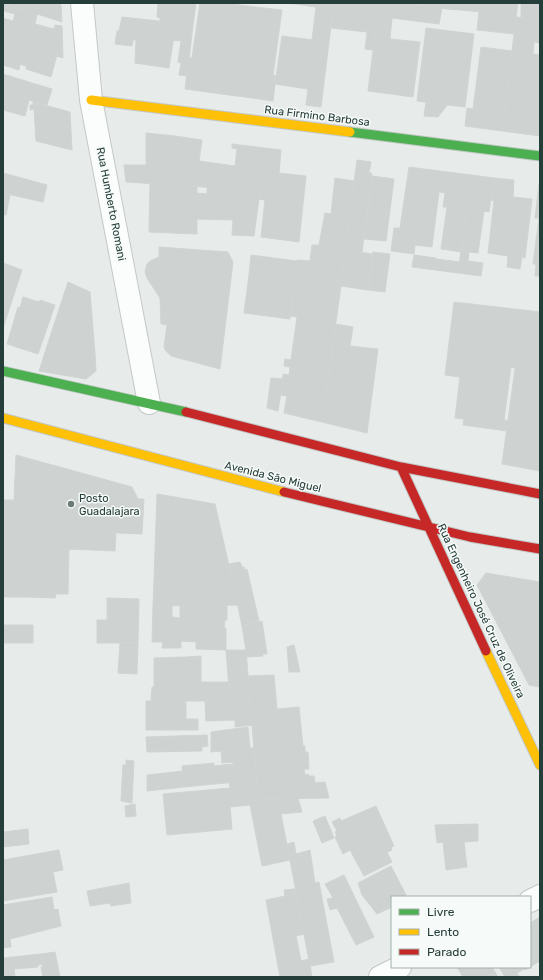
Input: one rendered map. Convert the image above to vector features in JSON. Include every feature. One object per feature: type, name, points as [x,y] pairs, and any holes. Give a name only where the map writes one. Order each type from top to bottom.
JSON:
[{"type":"main road","name":"Rua Firmino Barbosa","points":[[91,100],[540,156]]},
{"type":"main road","points":[[3,371],[149,403],[401,467],[540,494]]},
{"type":"main road","name":"Avenida São Miguel","points":[[3,418],[259,486],[470,537],[540,549]]},
{"type":"main road","name":"Rua Engenheiro José Cruz de Oliveira","points":[[401,467],[540,765]]},
{"type":"street","name":"Rua Humberto Romani","points":[[82,3],[91,100],[149,403]]},
{"type":"street","points":[[531,900],[540,896]]},
{"type":"street","points":[[380,977],[398,968]]},
{"type":"building","points":[[3,3],[54,3],[61,5],[62,22]]},
{"type":"building","points":[[158,3],[196,3],[193,25],[160,21],[160,18],[157,17]]},
{"type":"building","points":[[200,3],[225,3],[214,93],[185,89],[189,58],[192,58]]},
{"type":"building","points":[[225,3],[255,7],[245,97],[214,93]]},
{"type":"building","points":[[288,3],[334,3],[329,42],[312,40],[316,7]]},
{"type":"building","points":[[334,3],[379,3],[373,50],[365,49],[367,32],[331,28]]},
{"type":"building","points":[[379,3],[425,5],[423,22],[392,18],[390,39],[420,42],[413,97],[368,91]]},
{"type":"building","points":[[425,3],[448,3],[447,9],[425,5]]},
{"type":"building","points":[[448,3],[473,3],[472,11],[447,9]]},
{"type":"building","points":[[473,3],[518,3],[516,17],[472,11]]},
{"type":"building","points":[[520,3],[540,3],[538,20],[521,18]]},
{"type":"building","points":[[3,4],[37,14],[35,24],[54,29],[55,25],[62,26],[63,58],[3,39],[3,18],[13,21],[15,14],[3,11]]},
{"type":"building","points":[[425,5],[442,8],[439,24],[423,22]]},
{"type":"building","points":[[255,7],[282,10],[273,75],[276,76],[273,101],[245,97]]},
{"type":"building","points":[[479,12],[516,17],[514,34],[477,30]]},
{"type":"building","points":[[122,17],[176,23],[169,68],[135,63],[136,40],[133,40],[132,46],[115,44],[117,31],[119,31]]},
{"type":"building","points":[[516,17],[540,20],[540,43],[534,42],[533,54],[512,51]]},
{"type":"building","points":[[176,23],[193,25],[187,76],[179,75],[181,63],[178,62],[181,41],[173,40]]},
{"type":"building","points":[[426,28],[474,34],[465,107],[417,101]]},
{"type":"building","points":[[282,36],[329,42],[321,107],[306,105],[308,89],[275,84]]},
{"type":"building","points":[[3,39],[24,46],[19,70],[3,65]]},
{"type":"building","points":[[24,46],[57,55],[51,77],[26,69],[26,66],[20,64]]},
{"type":"building","points":[[481,47],[512,51],[502,131],[465,126],[467,108],[473,109]]},
{"type":"building","points":[[512,51],[540,55],[540,136],[502,131]]},
{"type":"building","points":[[3,74],[29,82],[25,99],[3,92]]},
{"type":"building","points":[[29,82],[52,89],[47,105],[25,99]]},
{"type":"building","points":[[3,92],[29,100],[25,116],[3,110]]},
{"type":"building","points":[[33,102],[70,112],[72,150],[36,141],[34,109],[30,110],[30,105],[33,105]]},
{"type":"building","points":[[426,102],[448,104],[438,117],[424,116]]},
{"type":"building","points":[[146,133],[175,136],[173,185],[126,182],[124,165],[146,165]]},
{"type":"building","points":[[175,136],[202,140],[199,161],[235,166],[237,149],[232,148],[232,144],[265,148],[260,191],[173,185]]},
{"type":"building","points":[[265,148],[281,150],[279,173],[306,176],[299,242],[261,237],[265,200],[258,199]]},
{"type":"building","points":[[357,160],[371,162],[369,173],[372,173],[362,252],[345,250]]},
{"type":"building","points":[[409,167],[424,169],[414,254],[391,251],[394,228],[400,228]]},
{"type":"building","points":[[424,169],[448,172],[445,193],[439,192],[432,247],[415,245]]},
{"type":"building","points":[[448,172],[471,175],[462,252],[441,249],[447,207],[443,207]]},
{"type":"building","points":[[3,173],[47,185],[43,202],[3,193]]},
{"type":"building","points":[[471,175],[494,178],[489,212],[484,211],[478,253],[469,252],[468,261],[483,263],[481,276],[458,273]]},
{"type":"building","points":[[372,176],[394,179],[386,241],[364,239]]},
{"type":"building","points":[[335,178],[354,181],[341,286],[295,281],[297,260],[310,261],[312,245],[319,245],[325,213],[331,214]]},
{"type":"building","points":[[494,178],[514,180],[513,197],[532,199],[525,258],[522,257],[520,269],[507,267],[508,256],[488,253],[494,201],[491,200]]},
{"type":"building","points":[[150,183],[197,187],[197,193],[207,194],[207,187],[260,191],[254,236],[232,235],[233,220],[197,219],[197,234],[149,232]]},
{"type":"building","points":[[539,184],[540,276],[535,276],[536,264],[533,264],[539,218],[535,218]]},
{"type":"building","points":[[3,193],[10,195],[6,215],[3,214]]},
{"type":"building","points":[[159,247],[228,252],[233,262],[220,369],[171,356],[165,350],[164,347],[167,325],[161,324],[160,298],[147,278],[145,272],[147,264],[159,257]]},
{"type":"building","points":[[345,250],[372,254],[368,290],[341,286]]},
{"type":"building","points":[[373,252],[390,254],[385,292],[368,290]]},
{"type":"building","points":[[251,255],[297,261],[295,281],[249,275]]},
{"type":"building","points":[[414,255],[436,258],[435,270],[412,267]]},
{"type":"building","points":[[436,259],[460,262],[458,273],[435,270]]},
{"type":"building","points":[[3,263],[22,270],[3,328]]},
{"type":"building","points":[[249,275],[295,281],[290,319],[244,313]]},
{"type":"building","points":[[295,281],[341,286],[322,422],[284,413],[287,396],[281,395],[283,374],[289,375],[290,367],[284,366],[285,359],[291,360],[297,317],[291,316]]},
{"type":"building","points":[[68,282],[90,292],[95,354],[48,343]]},
{"type":"building","points":[[23,297],[39,302],[40,300],[55,305],[38,354],[7,344],[18,307],[20,308]]},
{"type":"building","points":[[454,302],[523,310],[515,368],[511,367],[504,420],[508,421],[507,431],[463,425],[464,419],[455,418],[460,377],[445,375]]},
{"type":"building","points":[[523,310],[540,312],[540,471],[502,464]]},
{"type":"building","points":[[336,324],[353,327],[350,346],[378,349],[367,433],[322,422]]},
{"type":"building","points":[[48,343],[95,354],[96,371],[86,379],[39,371]]},
{"type":"building","points":[[271,378],[283,379],[278,411],[267,408]]},
{"type":"building","points":[[16,455],[132,487],[138,499],[144,499],[142,534],[46,530],[46,545],[3,543],[3,500],[14,500]]},
{"type":"building","points":[[157,494],[215,504],[238,605],[153,606]]},
{"type":"building","points":[[46,530],[116,533],[115,551],[45,548]]},
{"type":"building","points":[[3,543],[29,544],[27,597],[3,597]]},
{"type":"building","points":[[29,544],[46,545],[45,548],[69,549],[68,594],[56,594],[55,598],[27,597]]},
{"type":"building","points":[[240,562],[245,570],[247,569],[259,621],[242,626],[229,564]]},
{"type":"building","points":[[486,573],[540,582],[540,687],[529,685],[477,585]]},
{"type":"building","points":[[107,598],[139,599],[138,643],[97,643],[97,620],[107,620]]},
{"type":"building","points":[[172,605],[172,617],[180,618],[180,605],[227,605],[227,620],[225,620],[224,629],[226,628],[226,650],[196,649],[196,642],[181,641],[181,648],[162,648],[163,642],[152,642],[153,606]]},
{"type":"building","points":[[262,621],[267,654],[262,654],[263,656],[247,657],[242,626]]},
{"type":"building","points":[[3,625],[33,625],[33,643],[3,643]]},
{"type":"building","points":[[120,643],[138,643],[137,674],[118,673]]},
{"type":"building","points":[[294,645],[300,672],[289,672],[287,647]]},
{"type":"building","points":[[226,650],[246,650],[250,701],[230,701]]},
{"type":"building","points":[[201,656],[201,682],[229,682],[230,701],[187,701],[186,657]]},
{"type":"building","points":[[186,657],[187,701],[151,701],[152,687],[154,687],[154,658]]},
{"type":"building","points":[[274,675],[277,709],[299,707],[303,746],[305,746],[305,752],[308,752],[309,769],[304,769],[305,775],[308,774],[309,776],[314,776],[315,783],[325,782],[329,798],[258,799],[248,676]]},
{"type":"building","points":[[146,701],[186,701],[186,719],[198,719],[198,730],[146,730]]},
{"type":"building","points":[[205,701],[250,701],[252,725],[235,727],[235,720],[206,721]]},
{"type":"building","points":[[248,727],[250,748],[254,748],[255,765],[233,767],[233,762],[222,763],[221,751],[211,752],[211,732]]},
{"type":"building","points":[[207,735],[208,746],[202,747],[202,751],[147,752],[146,737]]},
{"type":"building","points":[[126,760],[134,761],[132,803],[121,801],[123,765],[126,765]]},
{"type":"building","points":[[214,763],[214,766],[233,764],[233,767],[255,765],[257,780],[184,787],[182,766]]},
{"type":"building","points":[[183,771],[184,787],[147,791],[147,775]]},
{"type":"building","points":[[257,780],[258,799],[278,799],[290,860],[262,866],[250,805],[230,807],[232,829],[167,835],[163,794],[230,788],[229,783]]},
{"type":"building","points":[[298,798],[302,812],[281,814],[278,799]]},
{"type":"building","points":[[135,804],[136,816],[126,817],[125,806]]},
{"type":"building","points":[[376,806],[394,846],[391,847],[392,850],[387,852],[392,862],[364,876],[350,850],[343,854],[335,837],[337,836],[335,832],[337,831],[332,822],[340,818],[341,821]]},
{"type":"building","points":[[325,816],[334,838],[322,843],[313,821]]},
{"type":"building","points":[[478,824],[478,841],[464,842],[467,867],[446,870],[443,842],[437,843],[435,825]]},
{"type":"building","points":[[28,829],[29,844],[3,847],[3,832]]},
{"type":"building","points":[[294,842],[296,854],[310,850],[315,883],[319,882],[334,962],[310,966],[287,844]]},
{"type":"building","points":[[59,850],[63,870],[53,872],[57,892],[3,901],[3,860]]},
{"type":"building","points":[[391,866],[406,895],[391,896],[391,907],[377,914],[362,895],[358,883]]},
{"type":"building","points":[[344,875],[374,937],[356,945],[337,908],[330,910],[327,899],[333,898],[325,884]]},
{"type":"building","points":[[129,883],[131,903],[111,906],[110,903],[90,906],[87,891]]},
{"type":"building","points":[[295,889],[304,934],[296,936],[301,961],[309,959],[312,977],[280,977],[266,900],[285,896],[284,890]]},
{"type":"building","points":[[52,897],[54,910],[58,909],[61,926],[10,939],[11,947],[3,948],[3,905]]},
{"type":"building","points":[[540,917],[540,943],[531,948],[531,922]]},
{"type":"building","points":[[540,943],[540,961],[531,966],[531,948]]},
{"type":"building","points":[[55,952],[60,977],[43,977],[41,954]]},
{"type":"building","points":[[41,954],[43,964],[38,965],[38,967],[14,969],[15,977],[3,977],[3,958]]},
{"type":"building","points":[[458,968],[493,968],[498,977],[463,977]]},
{"type":"building","points":[[500,968],[528,968],[517,973],[520,977],[505,977]]},
{"type":"traffic: fast","points":[[350,132],[540,156]]},
{"type":"traffic: fast","points":[[3,371],[186,412]]},
{"type":"traffic: slow","points":[[91,100],[350,132]]},
{"type":"traffic: slow","points":[[3,418],[284,492]]},
{"type":"traffic: slow","points":[[486,651],[540,765]]},
{"type":"traffic: jam","points":[[186,412],[401,467],[540,494]]},
{"type":"traffic: jam","points":[[401,467],[486,651]]},
{"type":"traffic: jam","points":[[284,492],[470,537],[540,549]]},
{"type":"place","name":"Posto Guadalajara","points":[[71,504]]}]
